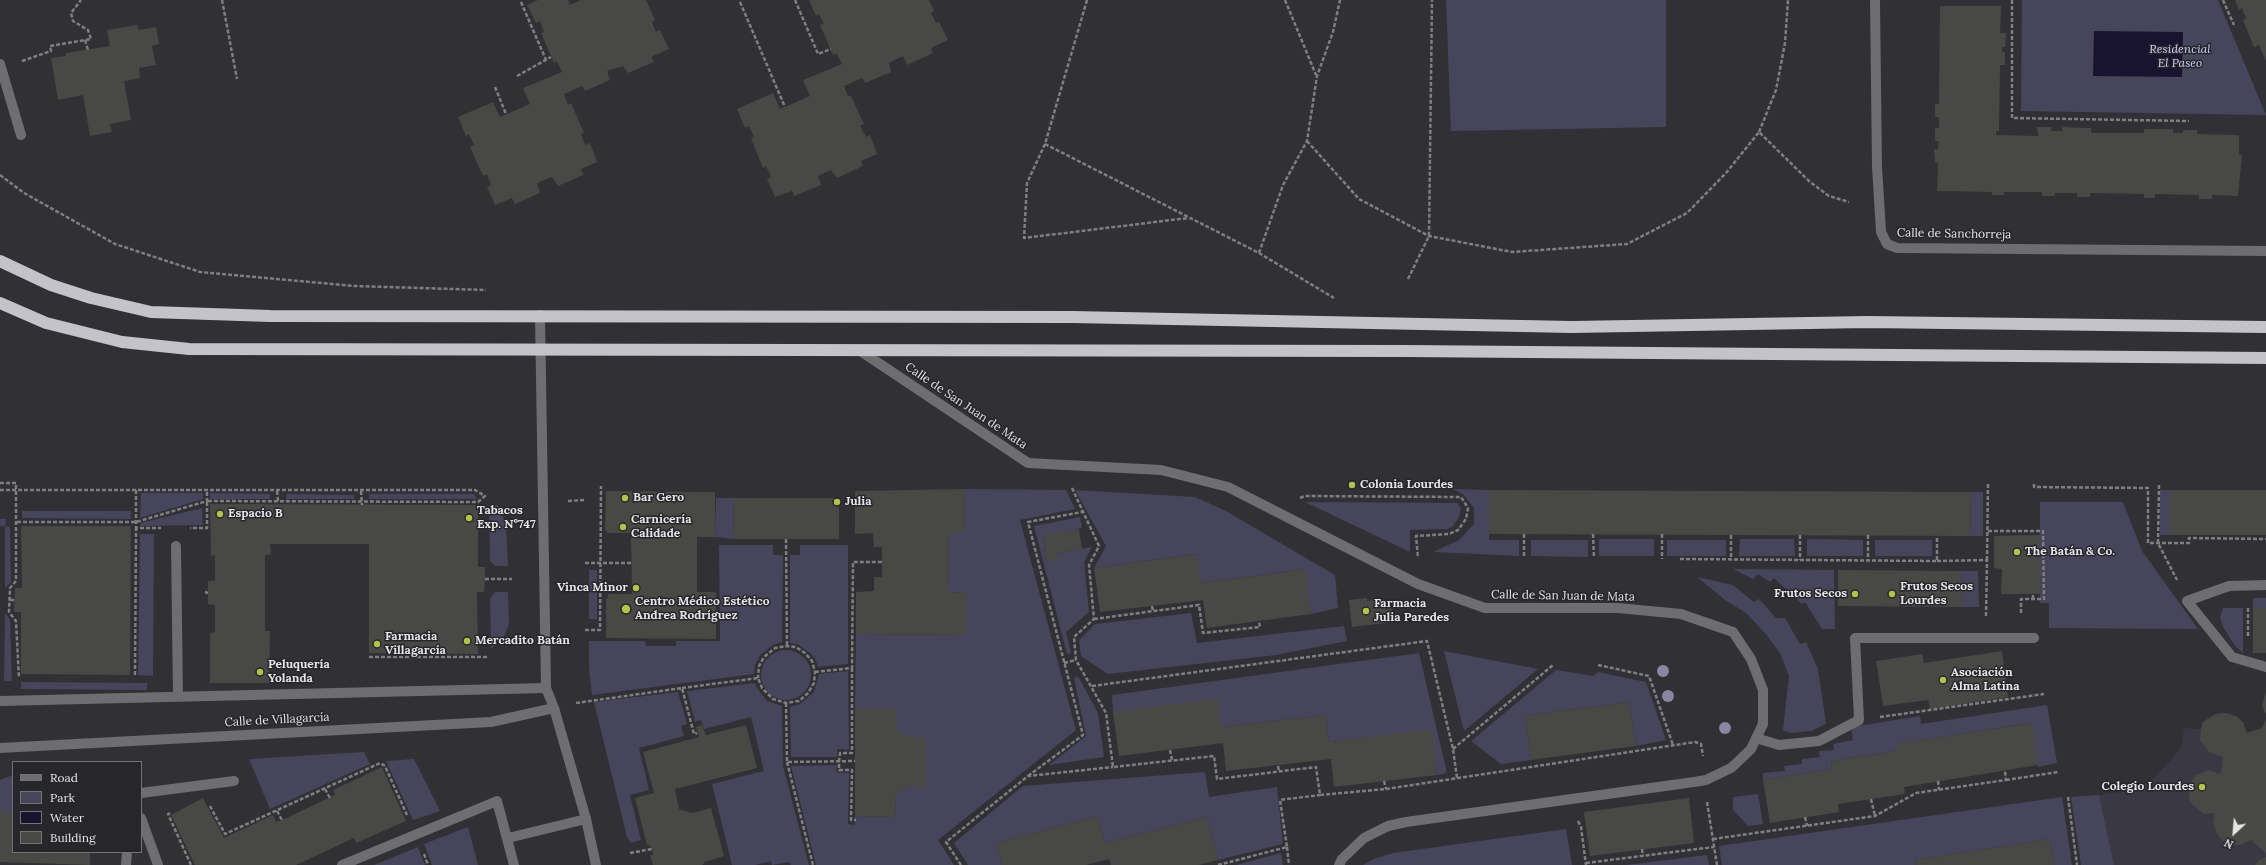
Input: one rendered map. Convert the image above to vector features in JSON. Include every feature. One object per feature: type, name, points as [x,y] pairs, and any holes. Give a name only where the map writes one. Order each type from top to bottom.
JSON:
[{"type":"highway","points":[[0,261],[51,285],[91,298],[151,312],[270,316],[540,315],[1072,317],[1572,327],[1868,322],[2266,327]]},
{"type":"highway","points":[[0,303],[46,323],[122,342],[189,350],[862,352],[1405,351],[2266,358]]},
{"type":"street","name":"Calle de Sanchorreja","points":[[1875,0],[1877,167],[1881,232],[1887,244],[1897,248],[2266,251]]},
{"type":"street","points":[[0,64],[21,135]]},
{"type":"street","points":[[540,315],[546,688],[554,708],[586,819],[596,865]]},
{"type":"street","name":"Calle de San Juan de Mata","points":[[862,352],[1028,463],[1161,470],[1228,488],[1418,584],[1485,608],[1634,609],[1681,614],[1733,632],[1752,659],[1763,690],[1763,724],[1751,749],[1731,768],[1706,780],[1406,822],[1388,826],[1364,838],[1342,859],[1339,865]]},
{"type":"street","points":[[176,546],[178,696]]},
{"type":"street","points":[[2266,586],[2229,586],[2186,601],[2232,657],[2266,667]]},
{"type":"street","points":[[1756,738],[1778,745],[1819,741],[1859,720],[1855,638],[2034,638]]},
{"type":"street","points":[[0,701],[546,688]]},
{"type":"street","name":"Calle de Villagarcía","points":[[0,748],[490,722],[554,708]]},
{"type":"street","points":[[142,793],[234,782]]},
{"type":"street","points":[[342,865],[497,801],[514,865]]},
{"type":"street","points":[[508,838],[586,819]]},
{"type":"street","points":[[142,821],[158,865]]},
{"type":"street","points":[[126,865],[127,853]]},
{"type":"path","points":[[27,60],[51,51],[50,46],[91,39],[88,30],[73,21],[71,13],[81,0]]},
{"type":"path","points":[[222,0],[237,79]]},
{"type":"path","points":[[795,0],[818,54],[831,49]]},
{"type":"path","points":[[1087,0],[1045,144],[1027,183],[1024,238],[1189,218]]},
{"type":"path","points":[[1285,0],[1317,76]]},
{"type":"path","points":[[1259,253],[1283,185],[1307,141],[1317,76],[1333,32],[1340,0]]},
{"type":"path","points":[[1408,279],[1429,236],[1432,0]]},
{"type":"path","points":[[1307,141],[1359,199],[1429,236],[1512,252],[1627,244],[1687,213],[1726,173],[1759,132],[1776,90],[1786,43],[1788,0]]},
{"type":"path","points":[[2012,0],[2012,118],[2189,121]]},
{"type":"path","points":[[2224,0],[2234,25]]},
{"type":"path","points":[[521,2],[546,60]]},
{"type":"path","points":[[740,2],[785,107]]},
{"type":"path","points":[[85,40],[88,50]]},
{"type":"path","points":[[517,76],[551,57]]},
{"type":"path","points":[[495,87],[506,114]]},
{"type":"path","points":[[1759,132],[1810,182],[1829,196],[1849,202]]},
{"type":"path","points":[[1045,144],[1259,253],[1340,301]]},
{"type":"path","points":[[0,176],[24,193],[115,244],[200,272],[354,286],[490,291]]},
{"type":"path","points":[[0,483],[16,484],[16,581],[10,588],[9,612],[16,621],[18,678],[25,678]]},
{"type":"path","points":[[1070,483],[1082,512],[1099,546],[1089,565],[1094,619]]},
{"type":"path","points":[[1986,615],[1988,484]]},
{"type":"path","points":[[2034,484],[2034,487],[2148,488],[2148,543],[2189,543],[2188,538],[2205,536],[2266,539]]},
{"type":"path","points":[[2159,485],[2158,543],[2186,601]]},
{"type":"path","points":[[585,630],[600,630],[602,564],[601,486]]},
{"type":"path","points":[[0,490],[475,490],[485,496],[478,502],[207,500],[136,522],[17,522]]},
{"type":"path","points":[[135,679],[136,490]]},
{"type":"path","points":[[184,528],[207,528],[207,490]]},
{"type":"path","points":[[277,491],[278,501]]},
{"type":"path","points":[[361,491],[362,505]]},
{"type":"path","points":[[1305,496],[1461,497],[1468,508],[1466,519],[1458,530],[1449,534],[1416,536],[1418,559]]},
{"type":"path","points":[[568,501],[584,500]]},
{"type":"path","points":[[961,865],[946,842],[1028,776],[1083,735],[1028,522],[1082,512]]},
{"type":"path","points":[[136,528],[168,528]]},
{"type":"path","points":[[1988,531],[2043,531],[2044,599],[2021,599],[2021,618]]},
{"type":"path","points":[[1524,534],[1524,558]]},
{"type":"path","points":[[1593,534],[1594,558]]},
{"type":"path","points":[[1662,534],[1662,559]]},
{"type":"path","points":[[1731,535],[1732,560]]},
{"type":"path","points":[[1800,535],[1800,560]]},
{"type":"path","points":[[1868,535],[1868,561]]},
{"type":"path","points":[[1937,536],[1937,561]]},
{"type":"path","points":[[786,539],[786,646]]},
{"type":"path","points":[[1680,559],[1868,561],[1987,560]]},
{"type":"path","points":[[856,820],[851,820],[852,770],[840,770],[839,762],[840,753],[852,753],[853,562],[882,562]]},
{"type":"path","points":[[585,563],[631,563]]},
{"type":"path","points":[[485,579],[512,579]]},
{"type":"path","points":[[2033,594],[2033,599]]},
{"type":"path","points":[[10,600],[15,600]]},
{"type":"path","points":[[1113,767],[1106,713],[1076,660],[1074,637],[1094,619],[1199,605],[1203,633],[1260,627],[1259,621]]},
{"type":"path","points":[[1152,606],[1152,611]]},
{"type":"path","points":[[2248,608],[2248,644]]},
{"type":"path","points":[[1092,686],[1427,641],[1453,749],[1457,778]]},
{"type":"path","points":[[786,646],[796,647],[805,653],[812,661],[815,672],[814,683],[808,693],[799,701],[786,703],[773,699],[762,688],[758,678],[759,666],[764,656],[775,648],[786,646]]},
{"type":"path","points":[[369,657],[488,657]]},
{"type":"path","points":[[1064,663],[1076,660]]},
{"type":"path","points":[[1453,749],[1553,665]]},
{"type":"path","points":[[1598,665],[1649,676],[1673,745]]},
{"type":"path","points":[[815,672],[852,668]]},
{"type":"path","points":[[554,708],[588,699],[758,678]]},
{"type":"path","points":[[682,688],[694,734],[697,733]]},
{"type":"path","points":[[1859,720],[2044,694]]},
{"type":"path","points":[[786,703],[787,762],[813,865]]},
{"type":"path","points":[[1289,865],[1280,800],[1386,789],[1695,742],[1701,744],[1703,759]]},
{"type":"path","points":[[1170,750],[1172,760]]},
{"type":"path","points":[[1028,776],[1214,756],[1217,779],[1316,768],[1320,795]]},
{"type":"path","points":[[787,762],[855,762]]},
{"type":"path","points":[[208,802],[226,834],[380,763],[385,766],[410,822]]},
{"type":"path","points":[[1278,766],[1279,772]]},
{"type":"path","points":[[2005,771],[2006,780]]},
{"type":"path","points":[[1713,839],[1875,816],[1916,793],[2058,772]]},
{"type":"path","points":[[1384,781],[1386,789]]},
{"type":"path","points":[[1938,781],[1939,790]]},
{"type":"path","points":[[325,789],[330,798]]},
{"type":"path","points":[[2068,797],[2077,865]]},
{"type":"path","points":[[1871,799],[1875,816]]},
{"type":"path","points":[[1707,800],[1717,865]]},
{"type":"path","points":[[174,811],[168,814],[191,865]]},
{"type":"path","points":[[277,811],[282,820]]},
{"type":"path","points":[[1805,817],[1807,826]]},
{"type":"path","points":[[1578,821],[1581,827],[1586,864],[1714,847]]},
{"type":"path","points":[[1218,865],[1287,847]]},
{"type":"path","points":[[630,853],[652,849]]},
{"type":"path","points":[[1642,849],[1643,856]]},
{"type":"shaded area","name":"Colegio Lourdes","points":[[2226,713],[2236,716],[2243,722],[2247,733],[2262,728],[2266,719],[2266,865],[2114,865],[2099,795],[2129,791],[2145,784],[2156,776],[2177,753],[2182,744],[2184,728],[2200,729],[2207,718],[2216,714]]},
{"type":"green space","points":[[1446,0],[1666,0],[1666,127],[1451,131]]},
{"type":"green space","name":"Residencial El Paseo","points":[[2022,0],[2218,0],[2266,115],[2021,111]]},
{"type":"green space","points":[[965,489],[1066,490],[1075,509],[1020,520],[1076,730],[938,840],[954,865],[816,865],[791,766],[837,765],[836,772],[849,773],[848,824],[855,825],[855,816],[895,817],[896,794],[907,786],[926,787],[926,738],[907,737],[855,708],[856,634],[966,635],[966,593],[948,592],[949,533],[964,532]]},
{"type":"green space","points":[[1452,489],[1489,490],[1489,540],[1519,540],[1519,556],[1433,552],[1459,540],[1474,524],[1474,508],[1463,494]]},
{"type":"green space","points":[[1075,490],[1195,497],[1226,511],[1335,575],[1338,608],[1311,614],[1305,569],[1201,583],[1196,554],[1094,568],[1106,546]]},
{"type":"green space","points":[[2160,490],[2170,490],[2170,535],[2160,535]]},
{"type":"green space","points":[[1971,492],[1983,492],[1983,536],[1970,536]]},
{"type":"green space","points":[[141,493],[203,493],[203,499],[140,518]]},
{"type":"green space","points":[[210,493],[270,494],[270,499],[210,499]]},
{"type":"green space","points":[[287,494],[354,495],[354,499],[286,499]]},
{"type":"green space","points":[[369,494],[474,494],[477,499],[369,499]]},
{"type":"green space","points":[[716,498],[734,498],[733,539],[715,537]]},
{"type":"green space","points":[[1305,502],[1457,503],[1461,508],[1459,517],[1453,526],[1448,529],[1410,530],[1410,552]]},
{"type":"green space","points":[[2040,502],[2123,502],[2142,551],[2198,629],[2049,628],[2049,603],[2040,603]]},
{"type":"green space","points":[[489,505],[498,505],[506,524],[508,566],[495,566],[490,561]]},
{"type":"green space","points":[[202,508],[203,525],[140,526],[140,523]]},
{"type":"green space","points":[[22,511],[131,511],[131,519],[22,518]]},
{"type":"green space","points":[[1080,517],[1082,527],[1079,529],[1043,536],[1046,562],[1057,553],[1092,547],[1084,562],[1089,612],[1066,632],[1071,653],[1067,654],[1034,526]]},
{"type":"green space","points":[[0,519],[6,519],[5,526],[0,526]]},
{"type":"green space","points":[[5,526],[10,527],[11,582],[5,588]]},
{"type":"green space","points":[[140,534],[154,534],[153,676],[138,675]]},
{"type":"green space","points":[[1599,539],[1654,539],[1654,556],[1599,556]]},
{"type":"green space","points":[[1740,539],[1794,539],[1795,556],[1739,556]]},
{"type":"green space","points":[[1807,539],[1863,540],[1863,556],[1807,556]]},
{"type":"green space","points":[[1531,540],[1588,540],[1588,557],[1531,556]]},
{"type":"green space","points":[[1667,540],[1726,540],[1726,556],[1667,556]]},
{"type":"green space","points":[[1875,540],[1932,540],[1932,556],[1875,556]]},
{"type":"green space","points":[[719,545],[773,545],[773,555],[783,555],[782,642],[773,645],[760,655],[755,665],[754,674],[592,695],[589,669],[589,641],[645,641],[646,646],[676,646],[676,641],[720,641]]},
{"type":"green space","points":[[800,545],[848,545],[848,664],[818,667],[815,658],[809,652],[797,644],[790,643],[790,555],[800,555]]},
{"type":"green space","points":[[1733,569],[1834,570],[1835,629],[1822,629],[1805,602],[1802,604],[1774,578],[1770,582],[1758,574],[1753,579]]},
{"type":"green space","points":[[589,570],[597,570],[597,619],[589,619]]},
{"type":"green space","points":[[1961,571],[1978,571],[1979,607],[1962,607]]},
{"type":"green space","points":[[1697,577],[1733,585],[1754,602],[1759,599],[1776,618],[1785,618],[1800,644],[1806,642],[1818,669],[1826,724],[1811,731],[1790,733],[1783,730],[1789,676],[1780,653],[1765,633],[1746,613],[1725,600]]},
{"type":"green space","points":[[495,592],[508,592],[509,624],[504,637],[491,649],[490,599]]},
{"type":"green space","points":[[2253,598],[2266,598],[2266,608],[2253,608]]},
{"type":"green space","points":[[2223,608],[2243,608],[2243,653],[2235,646],[2223,627],[2220,617]]},
{"type":"green space","points":[[5,612],[10,620],[12,681],[4,681]]},
{"type":"green space","points":[[1191,613],[1197,643],[1344,626],[1347,641],[1276,655],[1108,674],[1081,656],[1079,640],[1095,624]]},
{"type":"green space","points":[[786,650],[795,652],[804,657],[809,666],[811,675],[809,684],[804,693],[795,698],[786,700],[777,698],[768,693],[763,684],[761,675],[763,666],[768,657],[777,652]]},
{"type":"green space","points":[[1444,651],[1538,669],[1464,731]]},
{"type":"green space","points":[[1419,653],[1447,773],[1437,775],[1431,730],[1329,742],[1326,715],[1221,727],[1113,712],[1112,695]]},
{"type":"green space","points":[[1556,670],[1594,676],[1598,672],[1646,682],[1666,740],[1636,746],[1629,702],[1525,716],[1531,760],[1501,764],[1471,741]]},
{"type":"green space","points":[[848,671],[849,750],[837,749],[837,757],[791,757],[790,707],[800,704],[814,692],[819,674]]},
{"type":"green space","points":[[1078,676],[1098,713],[1104,757],[1049,765],[1086,736],[1074,678]]},
{"type":"green space","points":[[21,682],[147,683],[147,690],[21,689]]},
{"type":"green space","points":[[755,683],[767,701],[782,706],[783,766],[809,865],[791,865],[790,862],[772,865],[771,861],[755,865],[732,865],[712,784],[764,771],[751,717],[704,729],[701,720],[695,722],[687,691]]},
{"type":"green space","points":[[678,692],[687,724],[681,726],[684,736],[639,748],[649,790],[630,795],[641,840],[631,843],[627,837],[594,702]]},
{"type":"green space","points":[[2047,705],[2057,763],[2038,767],[2031,723],[1897,744],[1897,751],[1831,761],[1832,769],[1763,780],[1763,773],[1785,771],[1784,766],[1802,764],[1802,759],[1820,757],[1819,751],[1834,750],[1833,744],[1853,740],[1851,727],[1920,716],[1921,724]]},
{"type":"green space","points":[[364,752],[370,764],[270,809],[249,759]]},
{"type":"green space","points":[[414,759],[440,811],[413,820],[386,761]]},
{"type":"green space","points":[[1205,772],[1209,797],[1277,787],[1283,844],[1218,860],[1207,817],[1105,843],[1098,816],[996,843],[1002,865],[968,865],[954,843],[1023,786]]},
{"type":"green space","points":[[12,775],[12,812],[0,812],[0,780]]},
{"type":"green space","points":[[1758,794],[1763,824],[1748,826],[1733,810],[1733,797]]},
{"type":"green space","points":[[2099,795],[2114,865],[2081,865],[2071,797]]},
{"type":"green space","points":[[2062,797],[2072,865],[2054,865],[2050,839],[1915,860],[1916,865],[1722,865],[1719,846]]},
{"type":"green space","points":[[468,827],[478,865],[432,865],[424,844]]},
{"type":"green space","points":[[1566,829],[1572,865],[1363,865],[1374,859],[1393,853]]},
{"type":"green space","points":[[418,847],[425,865],[374,865]]},
{"type":"green space","points":[[1281,853],[1283,865],[1236,865]]},
{"type":"green space","points":[[1707,855],[1709,865],[1626,865]]},
{"type":"water","points":[[2094,31],[2183,32],[2182,77],[2093,76]]},
{"type":"building","points":[[538,0],[568,0],[570,5],[581,0],[646,0],[655,20],[652,22],[656,32],[660,30],[669,49],[651,57],[654,62],[628,73],[623,66],[607,71],[610,80],[585,91],[582,86],[564,94],[568,105],[571,103],[584,133],[581,134],[585,145],[590,143],[597,162],[581,169],[583,175],[558,186],[552,177],[537,183],[540,193],[515,204],[512,198],[495,205],[487,187],[491,185],[487,174],[483,176],[470,147],[474,145],[469,134],[466,136],[458,117],[493,102],[500,117],[530,104],[523,88],[562,72],[557,61],[554,63],[541,33],[544,32],[540,21],[536,23],[527,5]]},
{"type":"building","points":[[809,0],[929,0],[934,11],[931,13],[936,23],[939,22],[948,40],[931,48],[933,53],[907,65],[903,56],[889,63],[891,72],[865,83],[862,78],[844,86],[848,96],[851,96],[864,124],[860,126],[866,137],[870,135],[877,154],[861,161],[863,166],[837,178],[831,170],[818,176],[821,185],[794,196],[792,191],[775,197],[767,179],[771,177],[766,166],[763,168],[751,138],[754,137],[749,126],[745,128],[737,109],[773,93],[780,109],[785,107],[810,96],[803,80],[842,64],[837,54],[833,55],[820,25],[824,24],[819,14],[816,16]]},
{"type":"building","points":[[2235,0],[2266,0],[2266,61],[2259,45],[2254,47],[2243,20],[2246,18],[2242,8],[2239,10]]},
{"type":"building","points":[[1940,6],[2001,6],[2000,33],[2006,33],[2005,47],[2002,47],[2002,52],[2005,52],[2005,65],[2000,65],[1999,131],[1996,131],[1996,135],[2038,136],[2037,127],[2051,127],[2051,131],[2062,131],[2062,127],[2091,128],[2091,133],[2144,133],[2144,129],[2173,129],[2173,133],[2183,133],[2183,130],[2197,130],[2197,134],[2239,135],[2239,155],[2242,155],[2238,196],[2212,195],[2212,199],[2199,199],[2199,195],[2155,194],[2155,198],[2144,198],[2144,194],[2090,193],[2090,197],[2077,197],[2077,193],[2055,193],[2055,196],[2042,196],[2042,192],[2004,192],[2004,195],[1992,195],[1992,192],[1937,191],[1938,163],[1935,162],[1934,149],[1938,149],[1939,141],[1935,141],[1935,128],[1939,128],[1939,117],[1935,117],[1935,104],[1939,104]]},
{"type":"building","points":[[137,25],[139,30],[156,27],[159,44],[152,46],[156,65],[139,68],[140,78],[124,81],[131,120],[110,124],[112,132],[90,136],[83,95],[58,100],[51,58],[66,56],[66,53],[110,46],[107,30]]},
{"type":"building","points":[[965,489],[964,533],[949,533],[948,592],[966,593],[966,635],[856,634],[856,592],[874,591],[874,577],[882,577],[882,547],[874,547],[873,533],[855,534],[855,491]]},
{"type":"building","points":[[1489,490],[1971,492],[1970,536],[1489,534]]},
{"type":"building","points":[[2170,490],[2266,490],[2266,535],[2170,535]]},
{"type":"building","points":[[606,491],[715,492],[715,537],[697,537],[697,592],[716,592],[716,639],[606,638],[606,598],[608,598],[608,594],[632,594],[631,533],[608,533],[605,530]]},
{"type":"building","points":[[734,498],[839,498],[839,539],[733,539]]},
{"type":"building","points":[[210,504],[478,505],[478,567],[485,567],[485,579],[484,592],[477,592],[478,654],[369,653],[369,544],[270,544],[271,554],[265,555],[265,631],[270,631],[269,683],[210,683],[210,633],[215,632],[215,605],[208,604],[208,581],[215,581],[215,555],[211,556]]},
{"type":"building","points":[[21,526],[131,526],[130,675],[21,674],[21,612],[14,612],[15,588],[22,588]]},
{"type":"building","points":[[1079,529],[1082,549],[1057,553],[1059,560],[1046,562],[1043,535]]},
{"type":"building","name":"The Batán & Co.","points":[[2040,535],[2040,594],[2001,594],[2002,569],[1994,568],[1994,536]]},
{"type":"building","points":[[1197,554],[1201,583],[1306,569],[1311,614],[1207,628],[1203,600],[1100,612],[1094,568]]},
{"type":"building","points":[[1838,570],[1961,571],[1962,607],[1838,606]]},
{"type":"building","points":[[1367,598],[1367,601],[1378,599],[1379,607],[1391,606],[1394,622],[1352,627],[1349,600]]},
{"type":"building","points":[[2253,608],[2266,608],[2266,653],[2253,653]]},
{"type":"building","name":"Asociación Alma Latina","points":[[2002,651],[2008,697],[1930,709],[1928,700],[1883,706],[1876,661],[1922,654],[1924,663]]},
{"type":"building","points":[[2266,691],[2266,715],[2262,706]]},
{"type":"building","points":[[1218,698],[1221,727],[1326,715],[1329,742],[1432,729],[1437,775],[1334,787],[1331,759],[1226,771],[1223,743],[1119,756],[1113,712]]},
{"type":"building","points":[[1629,702],[1636,746],[1531,760],[1525,716]]},
{"type":"building","points":[[855,708],[896,708],[896,730],[907,737],[926,737],[926,788],[907,786],[896,794],[895,817],[855,816]]},
{"type":"building","name":"Colegio Lourdes","points":[[2226,713],[2236,716],[2243,722],[2247,733],[2262,728],[2266,719],[2266,853],[2251,840],[2241,845],[2234,845],[2222,840],[2216,832],[2213,822],[2215,813],[2204,814],[2190,802],[2188,786],[2196,775],[2208,770],[2221,774],[2223,757],[2209,752],[2200,740],[2202,723],[2216,714]]},
{"type":"building","points":[[2032,723],[2038,765],[1904,787],[1905,794],[1838,804],[1839,812],[1770,823],[1763,780],[1832,769],[1831,761],[1897,751],[1896,744]]},
{"type":"building","points":[[702,725],[706,735],[746,725],[757,768],[675,789],[679,809],[692,813],[711,808],[724,856],[705,862],[702,865],[653,865],[650,855],[653,855],[652,849],[650,845],[647,845],[635,798],[654,793],[643,752],[699,737],[696,727]]},
{"type":"building","points":[[382,767],[406,821],[356,843],[354,838],[296,865],[195,865],[171,815],[203,798],[224,838],[273,815],[276,822],[282,820],[335,795],[333,790]]},
{"type":"building","points":[[1689,798],[1694,843],[1590,856],[1584,812]]},
{"type":"building","points":[[0,812],[12,812],[12,853],[90,853],[90,865],[0,862]]},
{"type":"building","points":[[1098,816],[1105,843],[1207,817],[1218,860],[1199,865],[1111,865],[1109,859],[1086,865],[1002,865],[996,843]]},
{"type":"building","points":[[2050,839],[2054,865],[1916,865],[1915,860]]},
{"type":"building","points":[[2266,857],[2266,865],[2255,865],[2259,860]]},
{"type":"place","name":"Colonia Lourdes","points":[[1352,485]]},
{"type":"place","name":"Bar Gero","points":[[625,498]]},
{"type":"place","name":"Julia","points":[[837,502]]},
{"type":"place","name":"Espacio B","points":[[220,514]]},
{"type":"place","name":"Tabacos Exp. Nº747","points":[[469,518]]},
{"type":"place","name":"Carnicería Calidade","points":[[623,527]]},
{"type":"place","name":"The Batán & Co.","points":[[2017,552]]},
{"type":"place","name":"Vinca Minor","points":[[636,588]]},
{"type":"place","name":"Frutos Secos","points":[[1855,594]]},
{"type":"place","name":"Frutos Secos Lourdes","points":[[1892,594]]},
{"type":"place","name":"Centro Médico Estético Andrea Rodríguez","points":[[626,609]]},
{"type":"place","name":"Farmacia Julia Paredes","points":[[1366,611]]},
{"type":"place","name":"Mercadito Batán","points":[[467,641]]},
{"type":"place","name":"Farmacia Villagarcía","points":[[377,644]]},
{"type":"place","name":"Peluquería Yolanda","points":[[260,672]]},
{"type":"place","name":"Asociación Alma Latina","points":[[1943,680]]},
{"type":"place","name":"Colegio Lourdes","points":[[2202,787]]}]
